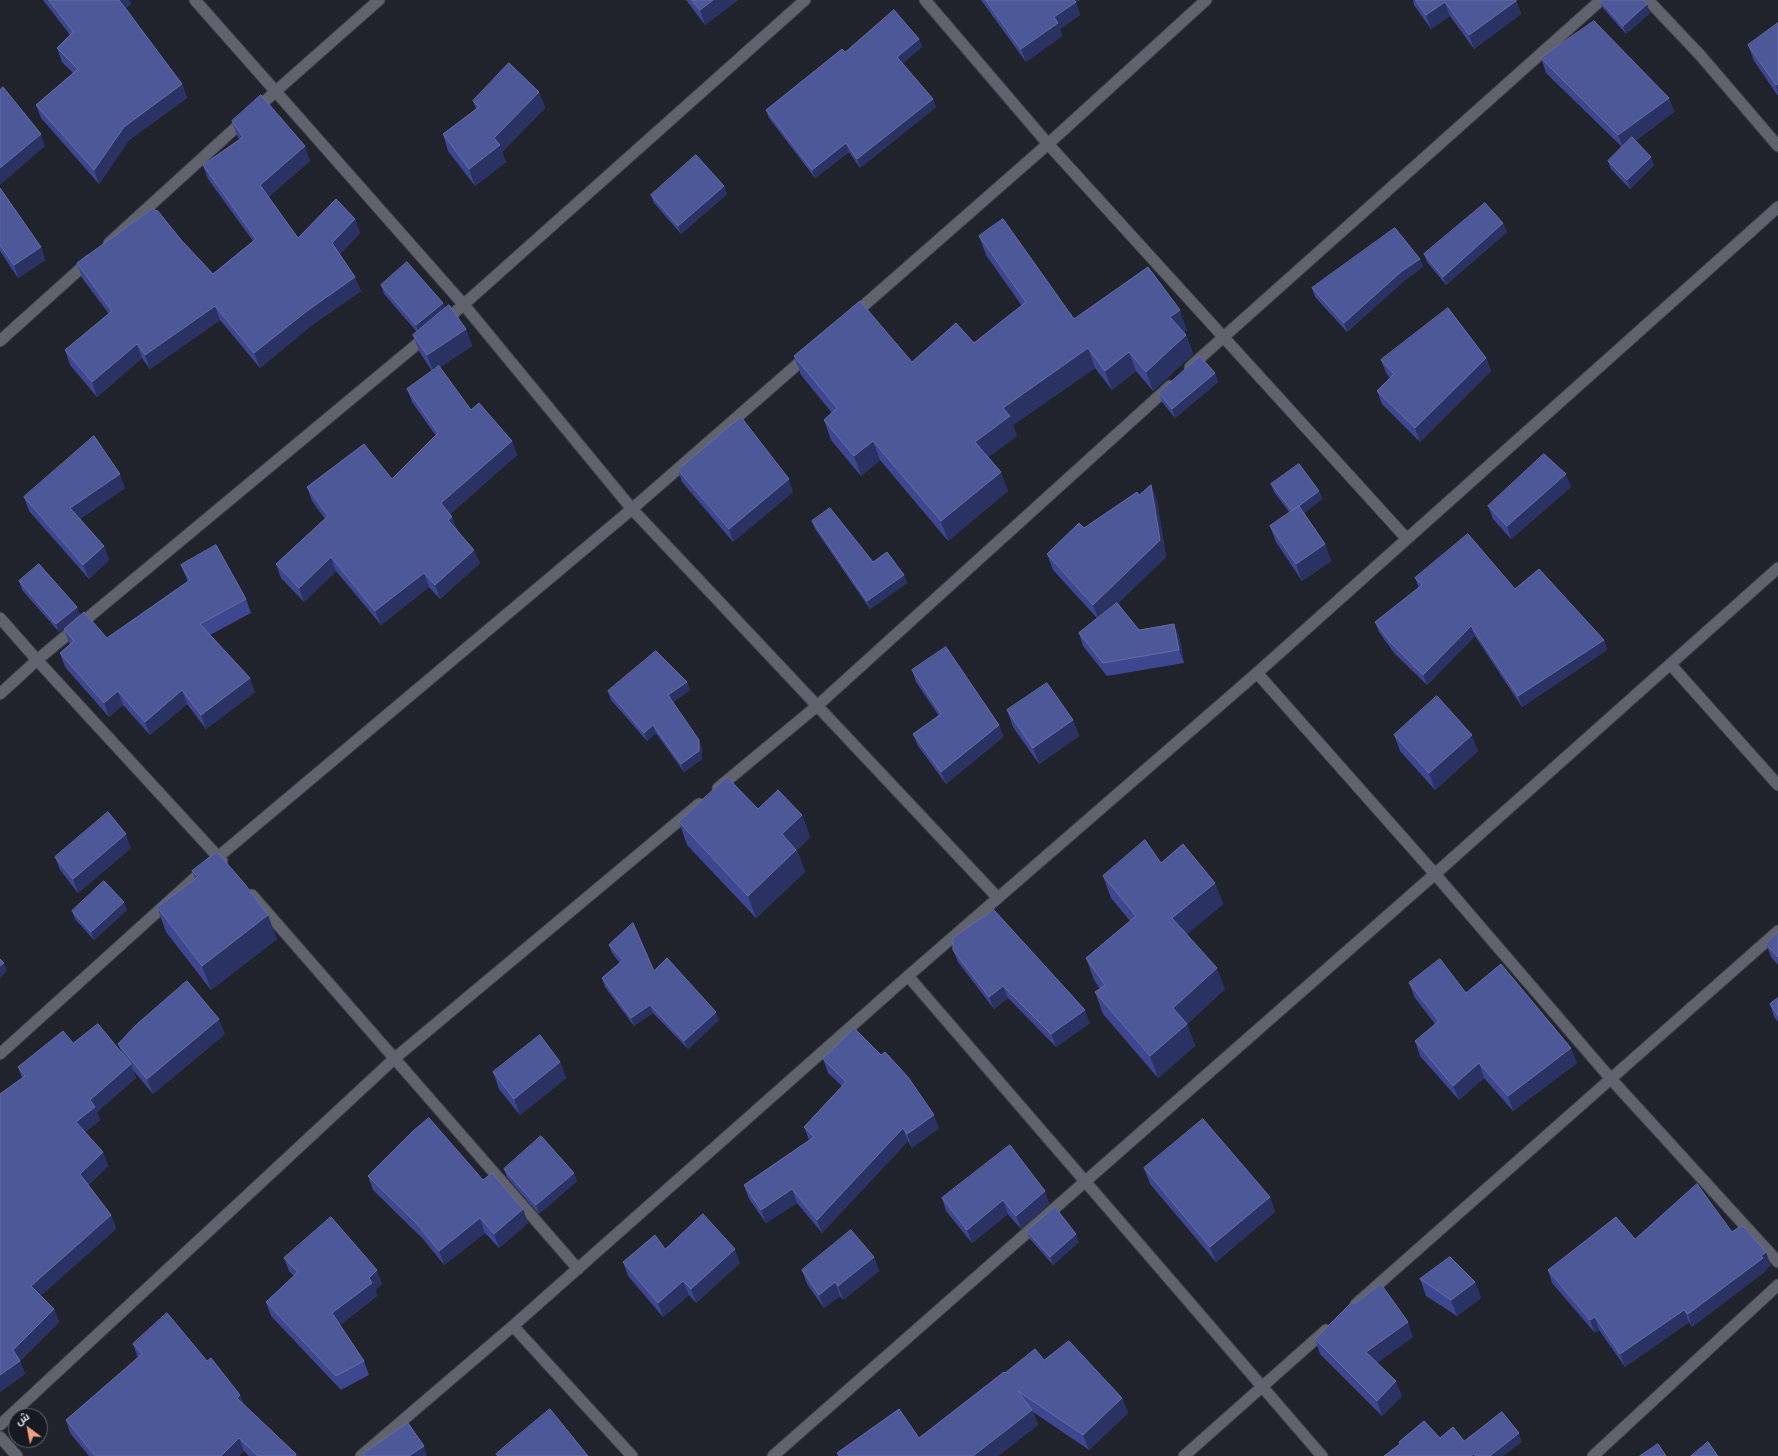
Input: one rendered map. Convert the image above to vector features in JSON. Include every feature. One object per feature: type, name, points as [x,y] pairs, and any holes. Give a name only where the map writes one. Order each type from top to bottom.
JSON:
[{"type":"street","points":[[195,0],[464,305],[632,509],[998,898]]},
{"type":"street","points":[[0,341],[276,91],[379,0]]},
{"type":"street","points":[[0,694],[37,660],[464,305],[805,0]]},
{"type":"street","points":[[925,0],[1048,144],[1407,539]]},
{"type":"street","points":[[846,321],[1048,144],[1206,0]]},
{"type":"street","points":[[0,1425],[395,1058],[817,706],[1224,336],[1601,0]]},
{"type":"street","points":[[1648,0],[1700,55],[1778,146]]},
{"type":"street","points":[[361,1456],[513,1326],[908,976],[1257,673],[1778,207]]},
{"type":"street","points":[[0,1054],[218,857],[632,509],[816,347]]},
{"type":"street","points":[[773,1456],[1436,874],[1778,568]]},
{"type":"street","points":[[0,618],[228,869]]},
{"type":"street","points":[[1671,665],[1778,785]]},
{"type":"street","points":[[1257,673],[1436,874],[1611,1079],[1778,1262]]},
{"type":"street","points":[[244,886],[578,1269]]},
{"type":"street","points":[[1345,1314],[1778,931]]},
{"type":"street","points":[[908,976],[1322,1456]]},
{"type":"street","points":[[1593,1456],[1778,1285]]},
{"type":"street","points":[[1184,1456],[1333,1324]]},
{"type":"street","points":[[513,1326],[632,1456]]},
{"type":"street","points":[[0,1437],[17,1456]]},
{"type":"building","points":[[49,0],[119,0],[182,84],[124,127],[94,170],[36,105],[78,69],[57,48],[73,32]]},
{"type":"building","points":[[692,0],[713,0],[700,10]]},
{"type":"building","points":[[986,0],[1074,0],[1076,2],[1054,17],[1058,23],[1021,49]]},
{"type":"building","points":[[1416,0],[1516,1],[1469,35],[1445,2],[1426,15]]},
{"type":"building","points":[[1600,0],[1644,0],[1647,4],[1623,26]]},
{"type":"building","points":[[894,10],[919,39],[897,57],[933,99],[857,159],[846,143],[812,170],[766,110],[842,49],[845,52]]},
{"type":"building","points":[[1594,21],[1669,98],[1618,135],[1541,58]]},
{"type":"building","points":[[1778,23],[1778,84],[1776,85],[1748,45]]},
{"type":"building","points":[[509,63],[539,92],[494,138],[500,145],[469,169],[443,134],[479,107],[473,101]]},
{"type":"building","points":[[3,87],[41,134],[0,168],[0,90]]},
{"type":"building","points":[[261,95],[305,146],[260,185],[298,238],[336,199],[355,219],[332,243],[355,277],[307,311],[254,353],[215,306],[145,355],[137,344],[92,382],[65,350],[112,311],[77,263],[153,208],[156,211],[157,210],[182,241],[213,274],[256,239],[203,165],[243,137],[232,121]]},
{"type":"building","points":[[1632,137],[1651,157],[1627,180],[1608,161]]},
{"type":"building","points":[[696,155],[724,186],[678,226],[651,195]]},
{"type":"building","points":[[0,188],[41,247],[14,265],[0,245]]},
{"type":"building","points":[[1485,203],[1503,223],[1443,277],[1424,254]]},
{"type":"building","points":[[1003,219],[1074,319],[1148,267],[1180,310],[1170,317],[1186,335],[1146,372],[1129,352],[1105,371],[1088,348],[1003,408],[1010,416],[975,442],[1001,472],[941,521],[873,441],[854,456],[824,420],[837,408],[794,356],[860,301],[912,362],[956,323],[974,343],[1026,302],[979,236]]},
{"type":"building","points":[[1395,228],[1420,259],[1402,271],[1344,323],[1312,288]]},
{"type":"building","points":[[407,262],[443,303],[416,325],[381,285]]},
{"type":"building","points":[[449,305],[466,329],[427,355],[413,335]]},
{"type":"building","points":[[1448,308],[1486,358],[1415,428],[1377,391],[1394,374],[1381,360]]},
{"type":"building","points":[[1200,356],[1215,373],[1172,409],[1159,393]]},
{"type":"building","points":[[439,366],[471,410],[479,403],[512,441],[441,503],[452,517],[448,520],[474,550],[435,585],[424,573],[375,611],[331,557],[299,588],[276,564],[328,516],[307,487],[364,444],[392,479],[438,433],[407,389]]},
{"type":"building","points":[[741,417],[789,479],[729,529],[678,470]]},
{"type":"building","points":[[94,436],[120,474],[70,508],[104,546],[83,565],[24,497]]},
{"type":"building","points":[[1544,454],[1566,474],[1507,526],[1488,506]]},
{"type":"building","points":[[1299,464],[1319,491],[1292,511],[1271,484]]},
{"type":"building","points":[[1151,485],[1160,540],[1093,605],[1047,554],[1079,523],[1084,528],[1137,492],[1139,495]]},
{"type":"building","points":[[1299,506],[1325,544],[1296,564],[1270,526]]},
{"type":"building","points":[[830,508],[873,562],[887,552],[904,575],[867,601],[812,521]]},
{"type":"building","points":[[1468,534],[1515,589],[1539,569],[1604,640],[1518,696],[1471,626],[1423,675],[1390,642],[1375,622],[1422,585],[1415,578]]},
{"type":"building","points":[[216,545],[246,599],[200,624],[250,678],[201,715],[182,690],[145,722],[118,691],[104,703],[60,653],[74,641],[64,629],[84,612],[107,638],[190,580],[181,565]]},
{"type":"building","points":[[39,564],[77,607],[56,624],[19,581]]},
{"type":"building","points":[[1117,603],[1139,630],[1174,624],[1179,650],[1103,663],[1079,633]]},
{"type":"building","points":[[946,647],[999,725],[941,772],[913,734],[941,714],[912,670]]},
{"type":"building","points":[[656,651],[687,682],[668,695],[699,740],[699,751],[681,764],[653,725],[644,733],[608,691]]},
{"type":"building","points":[[1047,683],[1073,720],[1033,748],[1007,710]]},
{"type":"building","points":[[1437,696],[1472,735],[1429,773],[1394,735]]},
{"type":"building","points":[[727,777],[758,809],[778,790],[802,815],[782,834],[796,850],[748,896],[679,822]]},
{"type":"building","points":[[108,812],[126,834],[73,879],[55,857]]},
{"type":"building","points":[[1145,840],[1161,863],[1183,844],[1215,883],[1172,918],[1217,968],[1173,1008],[1187,1024],[1150,1056],[1095,992],[1105,985],[1086,958],[1136,916],[1103,876]]},
{"type":"building","points":[[217,852],[244,883],[268,915],[202,966],[157,907],[198,877],[192,871]]},
{"type":"building","points":[[104,881],[124,902],[91,932],[72,911]]},
{"type":"building","points":[[994,910],[1085,1010],[1051,1034],[1003,986],[989,997],[953,950],[953,938]]},
{"type":"building","points":[[633,923],[654,971],[667,958],[716,1012],[684,1041],[650,1005],[631,1018],[602,978],[623,960],[609,945]]},
{"type":"building","points":[[1778,932],[1778,957],[1766,944]]},
{"type":"building","points":[[0,959],[4,963],[0,966]]},
{"type":"building","points":[[1440,959],[1466,993],[1501,964],[1571,1048],[1508,1096],[1479,1063],[1453,1086],[1415,1041],[1439,1021],[1409,983]]},
{"type":"building","points":[[187,981],[219,1019],[147,1079],[118,1044],[136,1025]]},
{"type":"building","points":[[1778,998],[1778,1016],[1770,1004]]},
{"type":"building","points":[[98,1024],[131,1064],[90,1100],[95,1107],[76,1122],[103,1152],[80,1174],[111,1215],[31,1286],[54,1309],[13,1350],[20,1361],[0,1375],[0,1094],[25,1076],[18,1067],[63,1031],[73,1043]]},
{"type":"building","points":[[854,1028],[881,1055],[885,1052],[908,1077],[934,1115],[907,1134],[903,1128],[817,1220],[792,1189],[761,1210],[744,1185],[814,1137],[804,1127],[846,1082],[823,1059]]},
{"type":"building","points":[[540,1035],[560,1062],[514,1099],[493,1072]]},
{"type":"building","points":[[429,1118],[483,1180],[492,1173],[523,1209],[494,1234],[480,1218],[439,1251],[417,1224],[368,1176],[413,1131]]},
{"type":"building","points":[[1203,1119],[1270,1197],[1210,1247],[1144,1168]]},
{"type":"building","points":[[541,1136],[574,1173],[536,1205],[504,1169]]},
{"type":"building","points":[[1010,1145],[1045,1191],[1016,1216],[1003,1200],[967,1230],[942,1198]]},
{"type":"building","points":[[1697,1184],[1732,1232],[1742,1225],[1766,1252],[1761,1256],[1763,1258],[1688,1314],[1684,1310],[1620,1354],[1595,1317],[1590,1320],[1548,1270],[1616,1217],[1635,1239]]},
{"type":"building","points":[[1055,1207],[1076,1234],[1050,1257],[1027,1231]]},
{"type":"building","points":[[703,1214],[735,1249],[691,1289],[683,1281],[658,1303],[623,1262],[655,1235],[665,1249]]},
{"type":"building","points":[[331,1217],[377,1270],[369,1278],[372,1283],[332,1313],[364,1361],[336,1376],[266,1302],[298,1272],[284,1258]]},
{"type":"building","points":[[851,1230],[874,1257],[838,1286],[835,1282],[819,1295],[802,1270]]},
{"type":"building","points":[[1450,1257],[1475,1282],[1451,1300],[1420,1279]]},
{"type":"building","points":[[1381,1284],[1408,1322],[1366,1352],[1396,1381],[1377,1401],[1315,1339],[1352,1302],[1354,1304]]},
{"type":"building","points":[[167,1313],[207,1361],[211,1358],[240,1395],[237,1398],[296,1454],[295,1456],[258,1456],[239,1438],[221,1456],[95,1456],[66,1420],[142,1354],[133,1344]]},
{"type":"building","points":[[1069,1341],[1122,1398],[1083,1435],[1018,1391],[1032,1410],[973,1456],[840,1456],[837,1453],[899,1409],[919,1438],[1035,1349],[1044,1360]]},
{"type":"building","points":[[550,1409],[588,1456],[498,1456],[496,1454]]},
{"type":"building","points":[[1502,1412],[1519,1433],[1490,1456],[1475,1456],[1474,1454],[1471,1456],[1384,1456],[1400,1444],[1399,1442],[1424,1421],[1440,1438],[1453,1427],[1464,1441]]},
{"type":"building","points":[[408,1423],[424,1446],[409,1456],[364,1456],[363,1454]]},
{"type":"building","points":[[1708,1442],[1718,1456],[1691,1456]]},
{"type":"building","points":[[1658,1444],[1666,1456],[1640,1456]]}]
